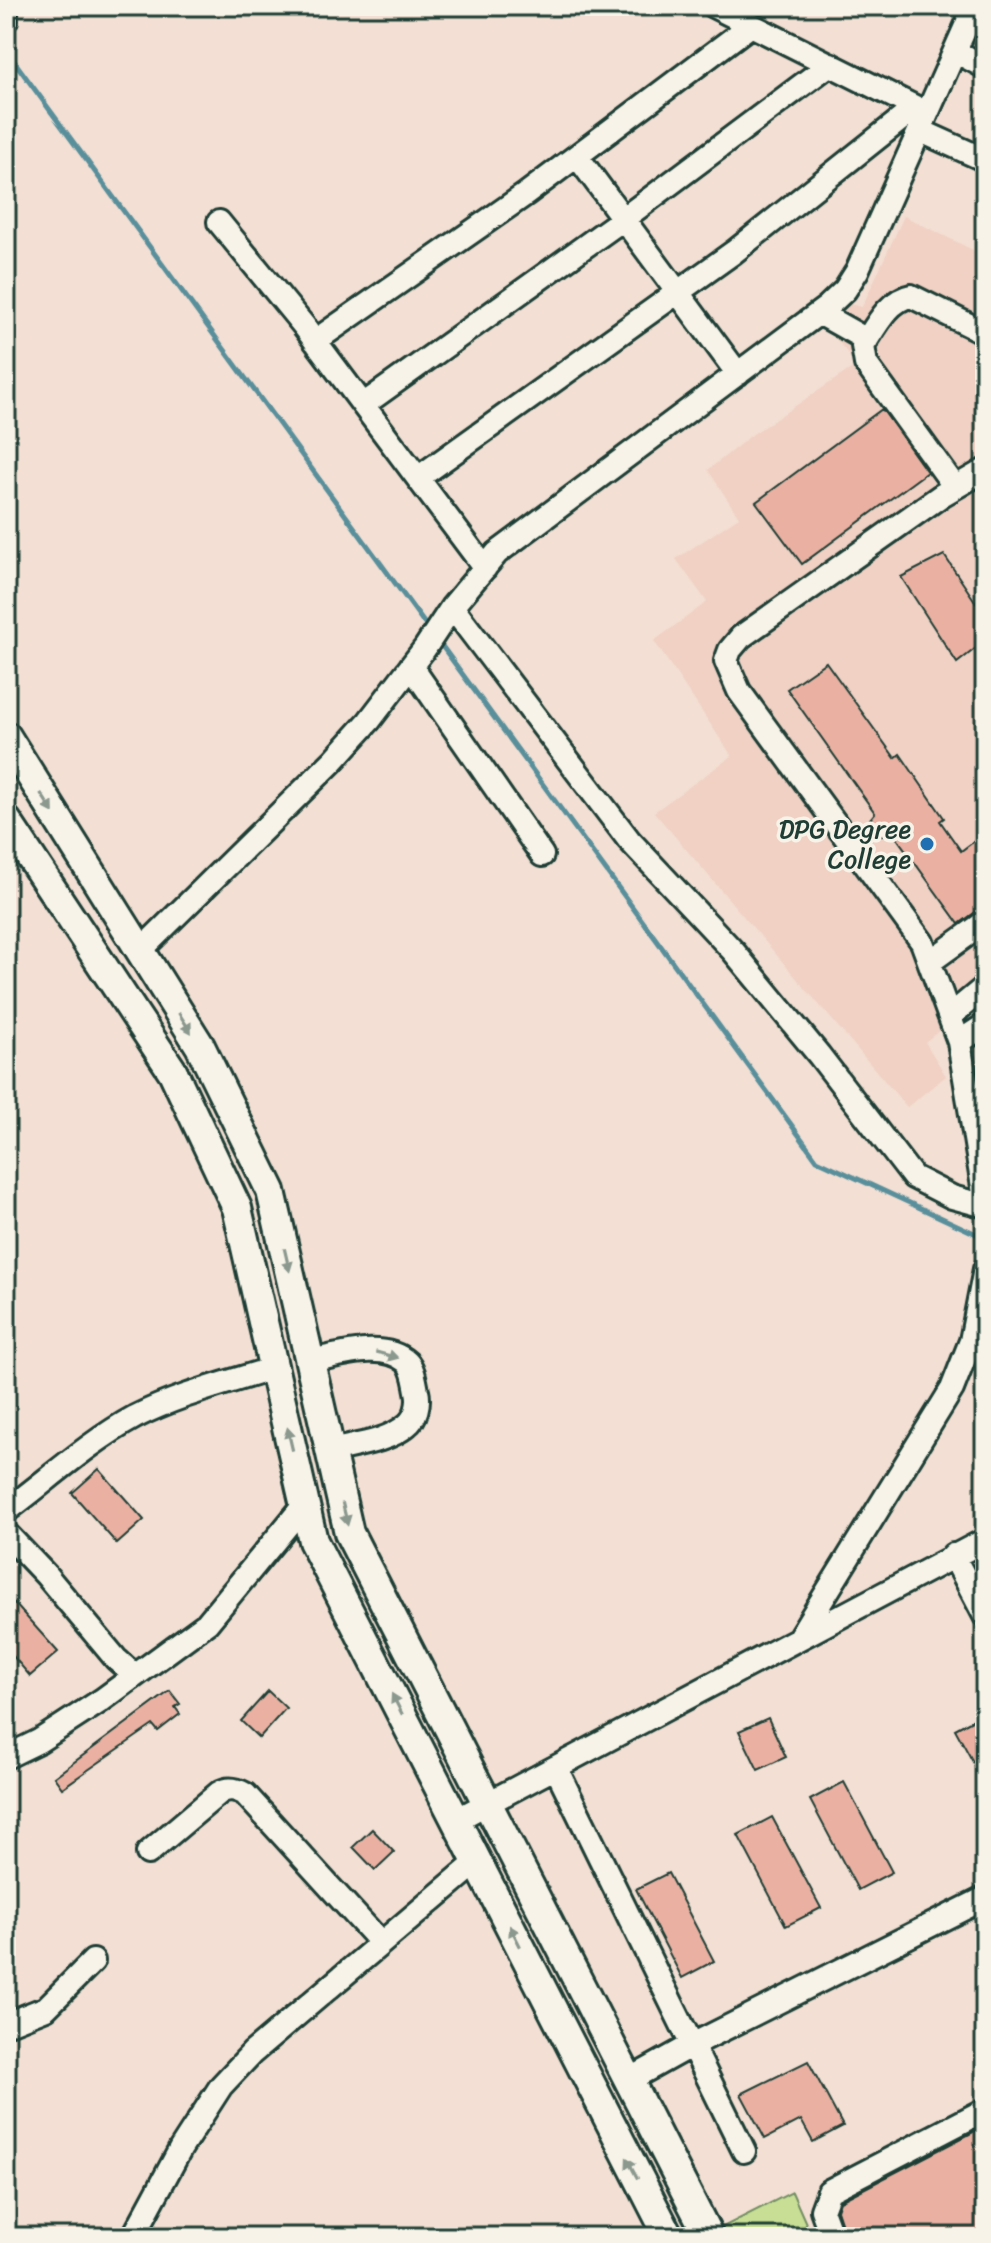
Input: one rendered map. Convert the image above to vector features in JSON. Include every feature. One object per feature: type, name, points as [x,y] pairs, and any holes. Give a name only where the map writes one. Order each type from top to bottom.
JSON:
[{"type":"main road","points":[[6,736],[200,1046],[271,1191],[349,1533],[709,2237]]},
{"type":"main road","points":[[8,828],[173,1072],[237,1208],[313,1541],[669,2237]]},
{"type":"main road","points":[[262,1317],[298,1306]]},
{"type":"street","points":[[713,6],[830,64],[985,160]]},
{"type":"street","points":[[140,951],[333,761],[369,721],[425,648],[446,615],[497,553],[819,313],[845,290],[857,271],[921,118],[975,6]]},
{"type":"street","points":[[6,9],[6,20]]},
{"type":"street","points":[[315,341],[577,156],[751,25]]},
{"type":"street","points":[[955,51],[985,67]]},
{"type":"street","points":[[363,405],[623,219],[830,64]]},
{"type":"street","points":[[418,478],[805,198],[921,118]]},
{"type":"street","points":[[577,156],[738,374]]},
{"type":"street","points":[[219,222],[315,341],[485,568]]},
{"type":"street","points":[[955,487],[866,364],[863,346],[887,311],[903,297],[911,296],[985,333]]},
{"type":"street","points":[[819,313],[867,340]]},
{"type":"street","points":[[985,470],[955,487],[741,637],[730,650],[726,661],[739,691],[922,942],[954,1029],[980,1131],[985,1199]]},
{"type":"street","points":[[446,615],[629,840],[734,952],[913,1177],[952,1197],[985,1206]]},
{"type":"street","points":[[411,666],[542,855]]},
{"type":"street","points":[[931,961],[985,922]]},
{"type":"street","points":[[954,1029],[985,987]]},
{"type":"street","points":[[954,1029],[985,1025]]},
{"type":"street","points":[[797,1640],[952,1389],[971,1341],[985,1269]]},
{"type":"street","points":[[310,1361],[368,1351],[386,1352],[407,1362],[419,1397],[409,1424],[392,1435],[330,1451]]},
{"type":"street","points":[[6,1511],[132,1419],[162,1404],[274,1368]]},
{"type":"street","points":[[6,1757],[39,1741],[102,1700],[190,1636],[219,1611],[305,1504]]},
{"type":"street","points":[[6,1533],[46,1575],[116,1659],[134,1675]]},
{"type":"street","points":[[456,1820],[985,1540]]},
{"type":"street","points":[[953,1555],[985,1616]]},
{"type":"street","points":[[556,1768],[744,2151]]},
{"type":"street","points":[[148,1853],[219,1793],[225,1789],[237,1789],[245,1794],[381,1943]]},
{"type":"street","points":[[133,2237],[181,2148],[221,2086],[252,2053],[477,1862]]},
{"type":"street","points":[[629,2080],[692,2045],[985,1898]]},
{"type":"street","points":[[6,2024],[46,2008],[93,1961]]},
{"type":"street","points":[[832,2237],[822,2210],[829,2191],[985,2110]]},
{"type":"shaded area","name":"DPG Degree College","points":[[904,216],[985,256],[985,994],[925,1042],[946,1076],[907,1107],[654,812],[732,756],[654,641],[707,602],[676,559],[739,517],[708,470],[753,434],[857,365],[826,326],[849,304],[862,307]]},
{"type":"green space","points":[[792,2192],[812,2237],[726,2237],[721,2228]]},
{"type":"building","points":[[882,409],[927,472],[802,564],[756,502]]},
{"type":"building","points":[[944,555],[985,616],[985,641],[957,663],[901,577]]},
{"type":"building","points":[[826,662],[895,758],[900,754],[944,818],[940,821],[961,851],[985,833],[985,908],[959,924],[891,830],[884,835],[872,831],[870,819],[875,813],[787,689]]},
{"type":"building","points":[[99,1469],[144,1520],[117,1544],[72,1493]]},
{"type":"building","points":[[6,1594],[58,1652],[30,1676],[6,1648]]},
{"type":"building","points":[[170,1691],[180,1704],[175,1707],[180,1714],[158,1731],[153,1725],[62,1788],[54,1777]]},
{"type":"building","points":[[268,1691],[286,1708],[259,1738],[241,1721]]},
{"type":"building","points":[[985,1713],[985,1784],[955,1729]]},
{"type":"building","points":[[768,1718],[786,1757],[758,1770],[739,1731]]},
{"type":"building","points":[[844,1782],[892,1872],[858,1890],[810,1800]]},
{"type":"building","points":[[772,1817],[821,1908],[786,1926],[738,1835]]},
{"type":"building","points":[[372,1829],[394,1852],[375,1870],[353,1847]]},
{"type":"building","points":[[668,1873],[714,1961],[682,1978],[636,1889]]},
{"type":"building","points":[[808,2061],[843,2126],[813,2142],[801,2120],[765,2139],[741,2094]]},
{"type":"building","points":[[985,2126],[985,2230],[971,2237],[846,2237],[837,2210],[840,2201]]},
{"type":"waterway","points":[[6,50],[430,631]]},
{"type":"waterway","points":[[439,642],[817,1160],[985,1238]]},
{"type":"place","name":"DPG Degree College","points":[[927,844]]}]
